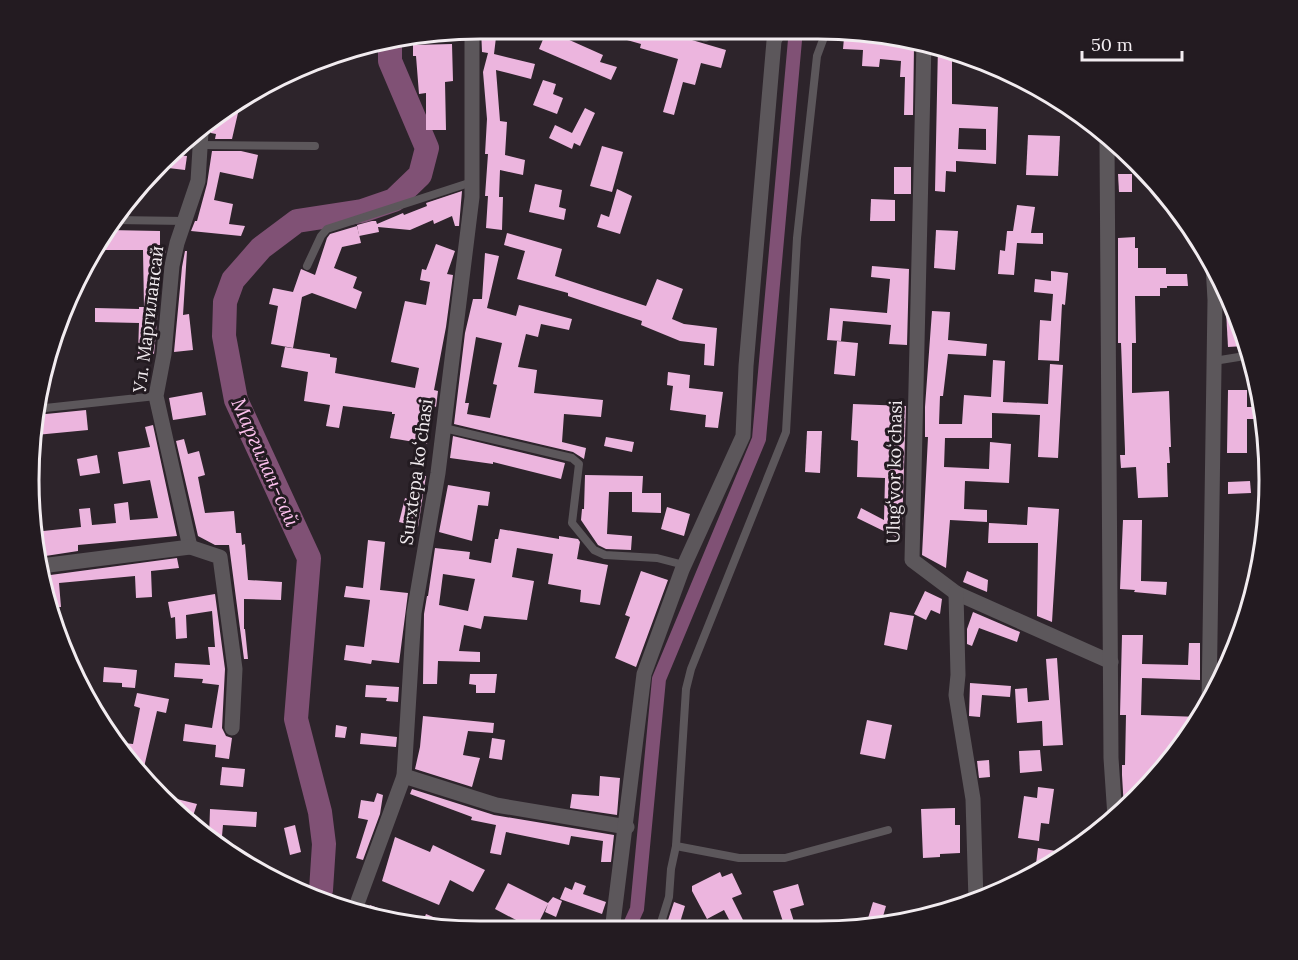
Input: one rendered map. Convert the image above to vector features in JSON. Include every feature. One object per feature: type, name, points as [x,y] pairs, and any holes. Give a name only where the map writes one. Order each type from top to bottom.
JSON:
[{"type":"street","name":"Surxtepa koʻchasi","points":[[357,903],[404,776],[414,614],[438,473],[472,197],[472,39]]},
{"type":"street","points":[[613,921],[627,826],[644,674],[684,565],[743,436],[746,366],[775,39]]},
{"type":"street","name":"Ulugʻvor koʻchasi","points":[[924,52],[912,560],[956,593],[1111,662]]},
{"type":"street","name":"Ул. Маргилансай","points":[[190,547],[156,396],[164,354],[172,266],[177,243],[198,181],[201,139]]},
{"type":"street","points":[[1107,146],[1111,758],[1115,806]]},
{"type":"street","points":[[1209,683],[1214,285]]},
{"type":"street","points":[[47,565],[190,547],[220,557],[235,669],[232,728]]},
{"type":"street","points":[[956,593],[958,675],[956,695],[973,799],[976,892]]},
{"type":"street","points":[[404,776],[496,805],[627,826]]},
{"type":"lane","points":[[661,921],[669,897],[676,846],[687,689],[691,669],[786,432],[797,238],[817,56],[823,39]]},
{"type":"lane","points":[[201,139],[315,146]]},
{"type":"lane","points":[[307,266],[321,236],[327,229],[472,182]]},
{"type":"lane","points":[[124,220],[185,221]]},
{"type":"lane","points":[[1214,361],[1241,357]]},
{"type":"lane","points":[[45,408],[156,396]]},
{"type":"lane","points":[[444,428],[572,458],[579,464],[572,523],[594,550],[605,555],[657,558],[684,565]]},
{"type":"lane","points":[[676,846],[739,858],[785,858],[888,830]]},
{"type":"building","points":[[481,39],[496,39],[494,54],[535,64],[531,79],[496,70],[500,121],[507,122],[505,155],[525,160],[523,175],[500,170],[499,197],[503,197],[502,230],[486,228],[488,196],[485,196],[488,154],[485,154],[487,119],[483,72],[488,53],[482,52]]},
{"type":"building","points":[[543,39],[567,39],[603,55],[600,62],[617,67],[611,80],[539,49]]},
{"type":"building","points":[[624,39],[692,39],[726,50],[721,68],[701,63],[695,85],[683,82],[674,115],[663,112],[678,59],[640,48],[641,44]]},
{"type":"building","points":[[844,40],[914,49],[913,115],[904,115],[905,77],[900,77],[901,61],[880,59],[879,67],[862,66],[863,50],[843,49]]},
{"type":"building","points":[[452,44],[453,81],[445,82],[446,130],[426,130],[426,93],[419,94],[413,45]]},
{"type":"building","points":[[938,56],[952,60],[952,104],[998,107],[996,164],[956,161],[956,172],[946,171],[945,192],[935,191]],"holes":[[[959,128],[986,129],[986,150],[958,149]]]},
{"type":"building","points":[[543,80],[556,84],[553,94],[563,98],[557,114],[533,105]]},
{"type":"building","points":[[585,108],[595,113],[580,146],[574,143],[572,149],[549,138],[555,125],[572,133]]},
{"type":"building","points":[[239,111],[232,139],[215,139],[216,134],[211,133]]},
{"type":"building","points":[[1028,135],[1060,136],[1058,176],[1026,175]]},
{"type":"building","points":[[602,146],[623,152],[612,192],[590,186]]},
{"type":"building","points":[[212,151],[241,151],[258,155],[253,179],[220,172],[214,200],[233,204],[229,224],[245,226],[241,236],[191,231],[197,221],[207,184]]},
{"type":"building","points":[[181,156],[187,156],[185,170],[168,168]]},
{"type":"building","points":[[894,167],[911,167],[911,194],[894,194]]},
{"type":"building","points":[[1118,174],[1132,174],[1132,192],[1119,192]]},
{"type":"building","points":[[535,184],[562,190],[559,207],[566,209],[564,220],[529,212]]},
{"type":"building","points":[[617,189],[632,196],[620,234],[597,227],[601,214],[609,217]]},
{"type":"building","points":[[462,191],[459,226],[455,226],[452,216],[434,224],[433,220],[410,230],[378,227],[379,232],[359,236],[357,225],[372,221],[376,221],[377,224],[427,206],[426,203]]},
{"type":"building","points":[[871,199],[895,200],[895,221],[870,221]]},
{"type":"building","points":[[1017,205],[1035,207],[1031,233],[1043,233],[1043,244],[1017,243],[1014,275],[998,274],[1000,250],[1005,251],[1007,231],[1013,231]]},
{"type":"building","points":[[357,226],[361,243],[342,247],[334,268],[357,277],[353,288],[362,292],[356,309],[312,293],[302,297],[293,348],[271,344],[278,306],[269,304],[273,288],[293,292],[301,269],[315,275],[330,234]]},
{"type":"building","points":[[117,230],[160,231],[160,249],[166,250],[162,265],[154,354],[138,354],[139,323],[95,322],[95,308],[139,309],[139,307],[144,307],[143,250],[104,250]]},
{"type":"building","points":[[936,230],[958,231],[955,270],[934,268]]},
{"type":"building","points":[[507,233],[562,249],[555,276],[646,306],[657,279],[683,289],[672,319],[684,324],[717,328],[714,366],[704,365],[705,344],[680,341],[641,325],[642,321],[568,296],[568,293],[517,279],[525,251],[504,245]]},
{"type":"building","points":[[1135,237],[1135,248],[1138,248],[1138,268],[1166,268],[1166,274],[1187,274],[1188,286],[1160,288],[1160,296],[1135,296],[1136,343],[1132,343],[1132,393],[1169,391],[1171,447],[1169,447],[1170,463],[1167,463],[1168,497],[1138,498],[1136,467],[1121,468],[1120,455],[1125,455],[1125,450],[1121,343],[1118,343],[1118,238]]},
{"type":"building","points":[[436,244],[455,251],[447,274],[453,275],[434,390],[438,391],[436,407],[434,406],[427,444],[390,438],[395,414],[392,412],[343,406],[339,428],[326,426],[330,405],[304,401],[308,372],[281,367],[285,347],[330,354],[330,357],[337,358],[335,373],[415,388],[419,368],[391,362],[405,301],[426,305],[430,282],[420,280],[422,269],[426,270]]},
{"type":"building","points":[[185,251],[187,251],[183,315],[189,314],[193,350],[174,352],[182,267]]},
{"type":"building","points":[[485,253],[499,256],[487,308],[516,316],[519,305],[572,319],[569,330],[541,324],[538,337],[526,334],[518,367],[537,370],[534,393],[603,400],[601,417],[564,414],[562,442],[586,448],[584,459],[573,452],[454,424],[465,333],[473,299],[482,299]],"holes":[[[476,337],[502,343],[493,384],[497,385],[490,418],[467,414],[469,403],[465,403]]]},
{"type":"building","points":[[872,266],[909,269],[907,345],[889,344],[891,325],[843,321],[841,341],[827,340],[830,308],[887,313],[890,279],[871,277]]},
{"type":"building","points":[[1051,271],[1068,273],[1065,305],[1062,304],[1059,361],[1038,360],[1040,320],[1051,321],[1053,294],[1034,292],[1035,279],[1051,281]]},
{"type":"building","points":[[932,311],[950,312],[948,340],[987,344],[986,356],[948,354],[943,396],[940,396],[939,424],[962,424],[964,395],[991,397],[993,360],[1005,361],[1003,402],[1048,404],[1050,364],[1063,365],[1058,458],[1038,457],[1040,415],[992,413],[992,438],[945,438],[944,467],[989,469],[990,442],[1011,444],[1009,483],[965,481],[964,509],[987,510],[987,522],[950,520],[946,568],[922,555],[928,437],[925,437],[925,407]]},
{"type":"building","points":[[1226,314],[1238,346],[1228,347]]},
{"type":"building","points":[[837,341],[858,343],[855,376],[834,374]]},
{"type":"building","points":[[668,372],[690,375],[689,388],[723,392],[718,428],[705,427],[706,415],[670,410],[673,386],[667,385]]},
{"type":"building","points":[[1228,390],[1247,390],[1247,407],[1253,407],[1255,419],[1247,419],[1247,453],[1227,453]]},
{"type":"building","points":[[202,392],[206,415],[173,420],[169,398]]},
{"type":"building","points":[[853,404],[906,406],[902,529],[898,538],[857,518],[861,508],[884,520],[885,478],[857,477],[858,441],[851,440]]},
{"type":"building","points":[[86,410],[88,430],[42,434],[44,414]]},
{"type":"building","points":[[153,425],[177,536],[78,545],[78,551],[46,556],[42,531],[81,527],[79,509],[90,508],[92,525],[116,523],[114,504],[128,502],[130,520],[158,518],[150,480],[123,484],[118,452],[150,447],[145,427]]},
{"type":"building","points":[[807,431],[822,431],[820,473],[805,472]]},
{"type":"building","points":[[453,436],[565,463],[561,479],[493,462],[493,464],[450,458]]},
{"type":"building","points":[[606,437],[634,442],[632,452],[604,446]]},
{"type":"building","points":[[184,439],[188,454],[199,451],[205,475],[198,477],[205,513],[234,511],[236,533],[241,533],[242,545],[245,544],[248,580],[282,582],[281,600],[244,599],[244,629],[248,659],[244,659],[229,545],[215,545],[198,536],[176,441]]},
{"type":"building","points":[[97,455],[100,473],[80,476],[77,459]]},
{"type":"building","points":[[412,475],[426,476],[418,527],[399,522],[405,498],[410,500]]},
{"type":"building","points":[[585,475],[643,476],[642,493],[661,493],[661,513],[632,512],[632,492],[609,492],[607,534],[632,536],[631,550],[606,549],[598,545],[581,520],[582,509],[584,509]]},
{"type":"building","points":[[1250,481],[1251,493],[1228,494],[1228,482]]},
{"type":"building","points":[[448,485],[490,492],[488,506],[478,505],[472,541],[439,532]]},
{"type":"building","points":[[667,507],[690,514],[684,536],[661,529]]},
{"type":"building","points":[[1028,507],[1059,509],[1052,622],[1037,616],[1038,543],[988,543],[989,523],[1027,525]]},
{"type":"building","points":[[1123,520],[1142,520],[1141,581],[1167,582],[1166,595],[1120,589]]},
{"type":"building","points":[[500,529],[559,539],[559,536],[578,539],[580,542],[577,559],[608,565],[600,605],[580,602],[581,590],[548,584],[553,554],[517,548],[512,577],[534,581],[527,620],[484,616],[481,629],[464,625],[459,651],[480,652],[480,662],[438,661],[437,684],[423,684],[424,614],[435,548],[470,552],[469,559],[491,563],[495,539],[498,539]],"holes":[[[443,574],[475,579],[468,611],[439,605]]]},
{"type":"building","points":[[368,540],[385,542],[380,590],[408,593],[399,663],[372,660],[371,664],[344,660],[346,645],[364,647],[370,600],[344,597],[346,586],[363,588]]},
{"type":"building","points":[[177,558],[179,568],[151,571],[152,597],[136,598],[135,576],[59,583],[59,612],[49,575]]},
{"type":"building","points":[[641,571],[668,580],[636,667],[615,658],[630,617],[625,615]]},
{"type":"building","points":[[967,571],[988,580],[987,592],[963,582]]},
{"type":"building","points":[[925,591],[942,599],[940,614],[931,610],[926,620],[914,614]]},
{"type":"building","points":[[215,594],[225,669],[222,728],[226,736],[232,738],[229,759],[215,757],[216,745],[183,741],[185,724],[212,728],[219,685],[202,683],[203,679],[174,677],[175,663],[210,665],[208,647],[215,647],[212,611],[186,615],[187,638],[176,639],[175,617],[171,618],[168,602]]},
{"type":"building","points":[[890,612],[914,616],[907,650],[884,645]]},
{"type":"building","points":[[973,612],[1020,632],[1017,642],[979,628],[972,646],[967,644],[967,629]]},
{"type":"building","points":[[1122,635],[1143,635],[1142,664],[1188,665],[1189,643],[1200,643],[1200,680],[1142,678],[1141,715],[1190,717],[1150,771],[1123,798],[1122,765],[1125,765],[1126,715],[1120,715]]},
{"type":"building","points":[[1057,658],[1063,745],[1043,746],[1042,721],[1017,723],[1015,689],[1027,688],[1028,702],[1049,700],[1046,659]]},
{"type":"building","points":[[104,667],[137,670],[135,688],[122,687],[122,683],[103,682]]},
{"type":"building","points":[[470,674],[497,674],[495,693],[476,693],[476,685],[469,684]]},
{"type":"building","points":[[970,683],[1011,686],[1010,697],[982,695],[980,717],[969,716]]},
{"type":"building","points":[[366,685],[399,687],[398,702],[386,701],[387,698],[365,697]]},
{"type":"building","points":[[137,693],[169,699],[166,713],[157,711],[144,766],[127,743],[133,744],[140,708],[134,706]]},
{"type":"building","points":[[423,716],[494,723],[493,733],[468,731],[463,755],[480,758],[472,787],[415,769]]},
{"type":"building","points":[[867,720],[892,725],[885,759],[860,754]]},
{"type":"building","points":[[336,725],[347,727],[345,738],[335,737]]},
{"type":"building","points":[[361,733],[397,737],[396,747],[360,744]]},
{"type":"building","points":[[492,738],[505,740],[502,760],[489,758]]},
{"type":"building","points":[[1040,750],[1042,771],[1020,773],[1019,751]]},
{"type":"building","points":[[989,760],[990,777],[979,778],[977,761]]},
{"type":"building","points":[[222,767],[245,769],[243,787],[220,785]]},
{"type":"building","points":[[600,776],[620,778],[617,815],[570,808],[572,794],[599,796]]},
{"type":"building","points":[[1038,787],[1054,789],[1049,824],[1041,823],[1039,841],[1018,838],[1024,796],[1037,798]]},
{"type":"building","points":[[412,789],[494,815],[614,835],[611,862],[601,862],[603,841],[571,836],[569,845],[506,832],[501,855],[490,853],[496,825],[471,820],[472,817],[410,794]]},
{"type":"building","points":[[377,793],[383,795],[380,814],[363,860],[356,858],[368,820],[358,818],[361,800],[374,802]]},
{"type":"building","points":[[177,800],[197,804],[193,815],[189,812]]},
{"type":"building","points":[[955,808],[955,825],[960,825],[960,853],[923,858],[921,809]]},
{"type":"building","points":[[210,809],[257,812],[256,827],[223,825],[222,837],[209,828]]},
{"type":"building","points":[[295,825],[301,852],[290,855],[284,828]]},
{"type":"building","points":[[395,837],[430,852],[433,845],[485,870],[473,892],[450,880],[439,905],[382,881]]},
{"type":"building","points":[[1038,848],[1056,851],[1038,862],[1036,863]]},
{"type":"building","points":[[720,872],[722,877],[732,873],[742,894],[732,898],[744,921],[730,921],[724,910],[707,919],[692,891],[692,886]]},
{"type":"building","points":[[575,882],[586,886],[583,894],[606,902],[602,914],[560,899],[565,887],[572,890]]},
{"type":"building","points":[[508,883],[548,903],[553,897],[562,901],[556,917],[545,912],[548,904],[540,921],[518,921],[495,909]]},
{"type":"building","points":[[798,884],[804,905],[790,909],[794,921],[783,921],[773,891]]},
{"type":"building","points":[[674,902],[685,906],[680,921],[668,921]]},
{"type":"building","points":[[873,902],[886,906],[883,916],[868,918]]},
{"type":"waterway","points":[[632,921],[637,909],[659,679],[759,439],[795,39]]},
{"type":"waterway","name":"Маргилан-сай","points":[[321,891],[324,844],[320,812],[296,719],[309,558],[236,400],[224,336],[225,302],[233,280],[261,248],[297,221],[362,211],[394,200],[420,175],[427,148],[390,61],[390,48]]}]
